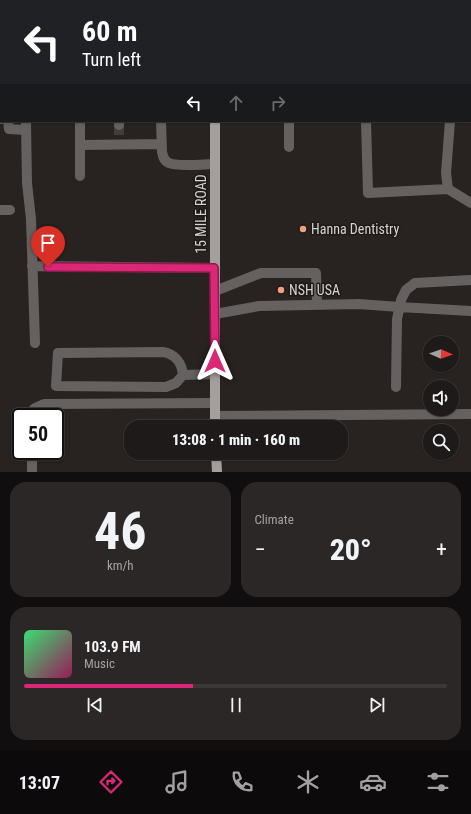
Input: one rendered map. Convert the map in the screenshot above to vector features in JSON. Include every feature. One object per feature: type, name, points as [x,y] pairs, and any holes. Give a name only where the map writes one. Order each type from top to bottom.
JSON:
[{"type":"main road","name":"15 MILE ROAD","points":[[215,122],[215,420]]},
{"type":"main road","points":[[216,460],[217,472]]},
{"type":"lane","points":[[8,122],[9,129],[26,126],[27,183],[35,343]]},
{"type":"lane","points":[[80,122],[80,176]]},
{"type":"lane","points":[[161,122],[163,157],[170,163],[215,164]]},
{"type":"lane","points":[[288,147],[289,122]]},
{"type":"lane","points":[[366,122],[368,193],[448,189],[471,204]]},
{"type":"lane","points":[[448,189],[446,173],[450,122]]},
{"type":"lane","points":[[80,145],[119,142],[162,144]]},
{"type":"lane","points":[[32,266],[214,268]]},
{"type":"lane","points":[[215,291],[261,273],[316,273],[317,305]]},
{"type":"lane","points":[[396,386],[397,319],[406,290],[415,283],[471,280]]},
{"type":"lane","points":[[215,314],[259,306],[359,304],[400,308],[471,311]]},
{"type":"lane","points":[[183,375],[176,358],[171,354],[163,352],[58,353],[56,386],[166,387],[176,382],[183,375],[215,374]]},
{"type":"lane","points":[[35,408],[44,404],[215,403]]},
{"type":"lane","points":[[215,416],[471,414]]},
{"type":"lane","points":[[32,460],[32,472]]},
{"type":"tunnel","points":[[119,125],[119,140]]},
{"type":"place","name":"Hanna Dentistry","points":[[303,229]]},
{"type":"place","name":"NSH USA","points":[[281,290]]},
{"type":"route","points":[[48,267],[214,268],[215,361]]}]
